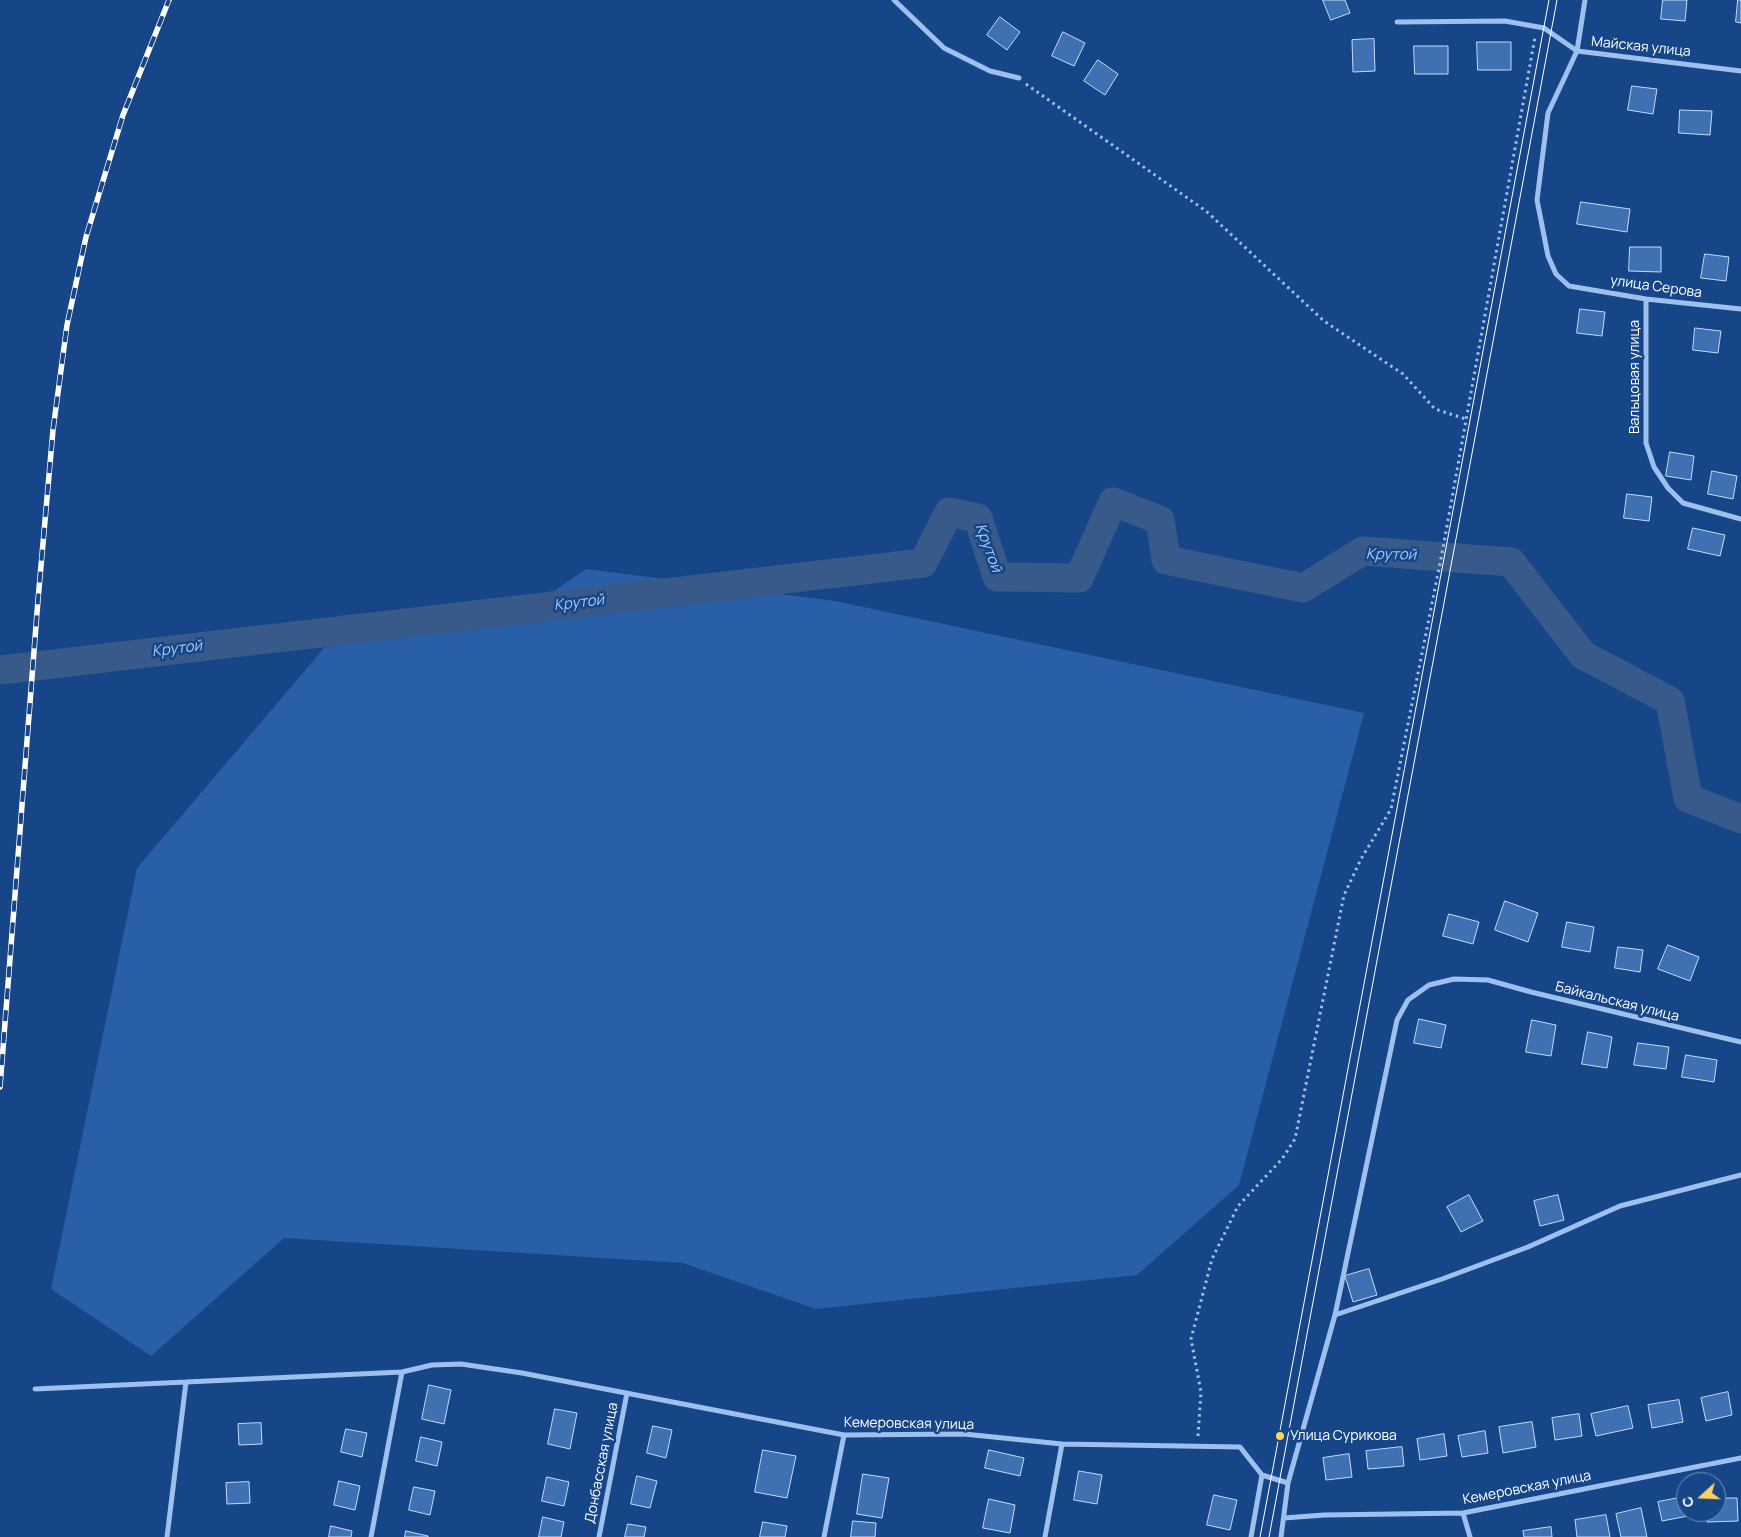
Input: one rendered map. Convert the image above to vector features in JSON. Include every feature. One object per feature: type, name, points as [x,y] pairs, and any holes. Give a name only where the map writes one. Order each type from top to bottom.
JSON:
[{"type":"street","points":[[894,0],[944,48],[990,72],[1018,78]]},
{"type":"street","points":[[1577,51],[1585,0]]},
{"type":"street","name":"Майская улица","points":[[1397,22],[1505,21],[1537,26],[1551,31],[1577,51],[1741,70]]},
{"type":"street","name":"улица Серова","points":[[1577,51],[1548,113],[1537,200],[1548,256],[1556,274],[1569,286],[1646,299],[1741,309]]},
{"type":"street","name":"Вальцовая улица","points":[[1646,299],[1646,443],[1654,467],[1668,488],[1683,503],[1741,519]]},
{"type":"street","name":"Байкальская улица","points":[[1284,1518],[1288,1484],[1334,1315],[1397,1020],[1408,1000],[1429,985],[1454,979],[1488,980],[1598,1009],[1741,1042]]},
{"type":"street","points":[[1334,1315],[1442,1279],[1519,1250],[1620,1206],[1741,1175]]},
{"type":"street","name":"Кемеровская улица","points":[[35,1389],[402,1372],[432,1365],[461,1364],[627,1393],[844,1435],[964,1434],[1062,1444],[1240,1447],[1262,1475]]},
{"type":"street","points":[[371,1537],[402,1372]]},
{"type":"street","points":[[167,1537],[186,1382]]},
{"type":"street","name":"Донбасская улица","points":[[599,1537],[627,1393]]},
{"type":"street","points":[[824,1537],[844,1435]]},
{"type":"street","points":[[1045,1537],[1062,1444]]},
{"type":"street","name":"Кемеровская улица","points":[[1284,1518],[1324,1514],[1463,1513],[1741,1458]]},
{"type":"street","points":[[1251,1537],[1262,1475],[1288,1484]]},
{"type":"street","points":[[1463,1513],[1470,1537]]},
{"type":"street","points":[[1281,1537],[1284,1518]]},
{"type":"path","points":[[1196,1446],[1202,1403],[1191,1339],[1212,1259],[1238,1206],[1282,1160],[1295,1139],[1344,895],[1361,859],[1392,809],[1443,548],[1537,26]]},
{"type":"path","points":[[1018,78],[1101,139],[1145,167],[1206,211],[1324,321],[1403,374],[1435,409],[1466,419]]},
{"type":"shaded area","points":[[586,569],[835,601],[1364,713],[1239,1185],[1137,1275],[816,1309],[683,1263],[284,1238],[151,1356],[51,1289],[137,868],[325,647],[541,600]]},
{"type":"building","points":[[1323,0],[1345,0],[1350,13],[1331,20]]},
{"type":"building","points":[[1663,0],[1687,0],[1685,21],[1661,19]]},
{"type":"building","points":[[1738,0],[1741,0],[1741,23],[1736,22]]},
{"type":"building","points":[[1000,17],[1020,32],[1007,50],[987,35]]},
{"type":"building","points":[[1063,32],[1085,43],[1074,66],[1052,56]]},
{"type":"building","points":[[1374,39],[1375,71],[1353,72],[1352,40]]},
{"type":"building","points":[[1477,42],[1511,42],[1511,70],[1478,70]]},
{"type":"building","points":[[1414,46],[1448,46],[1448,74],[1415,74]]},
{"type":"building","points":[[1098,60],[1118,74],[1105,95],[1084,81]]},
{"type":"building","points":[[1632,86],[1657,89],[1653,114],[1628,110]]},
{"type":"building","points":[[1680,110],[1712,111],[1710,135],[1679,133]]},
{"type":"building","points":[[1581,202],[1630,209],[1627,232],[1577,224]]},
{"type":"building","points":[[1630,247],[1661,247],[1661,272],[1629,271]]},
{"type":"building","points":[[1705,254],[1729,257],[1726,281],[1701,278]]},
{"type":"building","points":[[1580,309],[1605,312],[1602,336],[1577,333]]},
{"type":"building","points":[[1695,328],[1721,331],[1718,353],[1693,350]]},
{"type":"building","points":[[1670,452],[1694,456],[1691,480],[1666,476]]},
{"type":"building","points":[[1712,471],[1737,476],[1733,499],[1708,494]]},
{"type":"building","points":[[1627,494],[1652,497],[1649,521],[1624,518]]},
{"type":"building","points":[[1693,528],[1725,535],[1720,556],[1688,549]]},
{"type":"building","points":[[1505,901],[1538,913],[1528,942],[1495,930]]},
{"type":"building","points":[[1449,914],[1479,922],[1473,944],[1443,936]]},
{"type":"building","points":[[1567,922],[1594,927],[1590,952],[1562,947]]},
{"type":"building","points":[[1668,945],[1699,957],[1690,981],[1658,969]]},
{"type":"building","points":[[1618,947],[1643,950],[1640,972],[1615,968]]},
{"type":"building","points":[[1419,1019],[1446,1025],[1441,1048],[1414,1043]]},
{"type":"building","points":[[1532,1020],[1556,1025],[1551,1056],[1526,1052]]},
{"type":"building","points":[[1588,1032],[1612,1037],[1607,1068],[1582,1064]]},
{"type":"building","points":[[1638,1043],[1669,1047],[1666,1069],[1634,1065]]},
{"type":"building","points":[[1686,1055],[1717,1060],[1714,1082],[1682,1077]]},
{"type":"building","points":[[1469,1195],[1483,1221],[1461,1232],[1447,1207]]},
{"type":"building","points":[[1558,1195],[1564,1220],[1540,1226],[1534,1201]]},
{"type":"building","points":[[1369,1269],[1377,1295],[1353,1302],[1345,1276]]},
{"type":"building","points":[[429,1385],[451,1390],[444,1424],[422,1419]]},
{"type":"building","points":[[1728,1392],[1732,1415],[1706,1421],[1701,1398]]},
{"type":"building","points":[[1679,1400],[1683,1422],[1652,1428],[1648,1405]]},
{"type":"building","points":[[1628,1406],[1633,1428],[1596,1436],[1591,1414]]},
{"type":"building","points":[[555,1409],[577,1413],[570,1449],[548,1444]]},
{"type":"building","points":[[1579,1414],[1582,1436],[1555,1440],[1552,1418]]},
{"type":"building","points":[[1532,1422],[1536,1447],[1503,1453],[1499,1427]]},
{"type":"building","points":[[261,1423],[262,1444],[239,1445],[238,1424]]},
{"type":"building","points":[[653,1426],[672,1430],[666,1458],[647,1453]]},
{"type":"building","points":[[346,1429],[367,1433],[362,1457],[341,1452]]},
{"type":"building","points":[[1485,1431],[1488,1453],[1462,1457],[1458,1436]]},
{"type":"building","points":[[1444,1434],[1447,1456],[1420,1460],[1417,1439]]},
{"type":"building","points":[[421,1437],[442,1442],[437,1466],[416,1461]]},
{"type":"building","points":[[1402,1447],[1404,1466],[1368,1469],[1366,1451]]},
{"type":"building","points":[[763,1450],[796,1456],[787,1498],[755,1492]]},
{"type":"building","points":[[989,1450],[1024,1458],[1020,1476],[985,1468]]},
{"type":"building","points":[[1349,1454],[1352,1477],[1326,1480],[1323,1458]]},
{"type":"building","points":[[1079,1471],[1102,1475],[1097,1504],[1074,1500]]},
{"type":"building","points":[[863,1474],[889,1478],[882,1518],[857,1514]]},
{"type":"building","points":[[637,1476],[657,1481],[650,1508],[631,1504]]},
{"type":"building","points":[[547,1477],[569,1482],[564,1506],[542,1501]]},
{"type":"building","points":[[339,1481],[360,1486],[355,1510],[334,1505]]},
{"type":"building","points":[[249,1482],[250,1503],[227,1504],[226,1483]]},
{"type":"building","points":[[414,1487],[435,1491],[430,1515],[409,1510]]},
{"type":"building","points":[[1214,1495],[1237,1500],[1230,1530],[1207,1525]]},
{"type":"building","points":[[1726,1498],[1737,1498],[1738,1521],[1726,1521]]},
{"type":"building","points":[[989,1499],[1015,1505],[1010,1533],[983,1528]]},
{"type":"building","points":[[1676,1499],[1676,1518],[1662,1521],[1658,1502]]},
{"type":"building","points":[[1641,1508],[1647,1537],[1621,1537],[1616,1514]]},
{"type":"building","points":[[1606,1515],[1610,1537],[1577,1537],[1575,1520]]},
{"type":"building","points":[[543,1517],[564,1522],[561,1537],[539,1537]]},
{"type":"building","points":[[853,1521],[876,1523],[875,1537],[851,1537]]},
{"type":"building","points":[[763,1522],[787,1526],[785,1537],[760,1537]]},
{"type":"building","points":[[628,1524],[646,1527],[644,1537],[625,1537]]},
{"type":"building","points":[[331,1526],[352,1531],[351,1537],[329,1537]]},
{"type":"building","points":[[1551,1527],[1552,1537],[1524,1537],[1523,1531]]},
{"type":"building","points":[[406,1531],[428,1536],[428,1537],[405,1537]]},
{"type":"waterway","name":"Крутой","points":[[0,670],[923,563],[949,512],[978,518],[997,577],[1079,578],[1113,502],[1160,520],[1166,560],[1303,588],[1363,551],[1511,562],[1583,655],[1670,701],[1688,798],[1741,819]]},
{"type":"tram line","points":[[1260,1537],[1549,0]]},
{"type":"tram line","points":[[1269,1537],[1557,0]]},
{"type":"railway","points":[[0,1087],[38,600],[53,430],[67,325],[86,237],[123,115],[169,0]]},
{"type":"place","name":"Улица Сурикова","points":[[1280,1436]]}]
